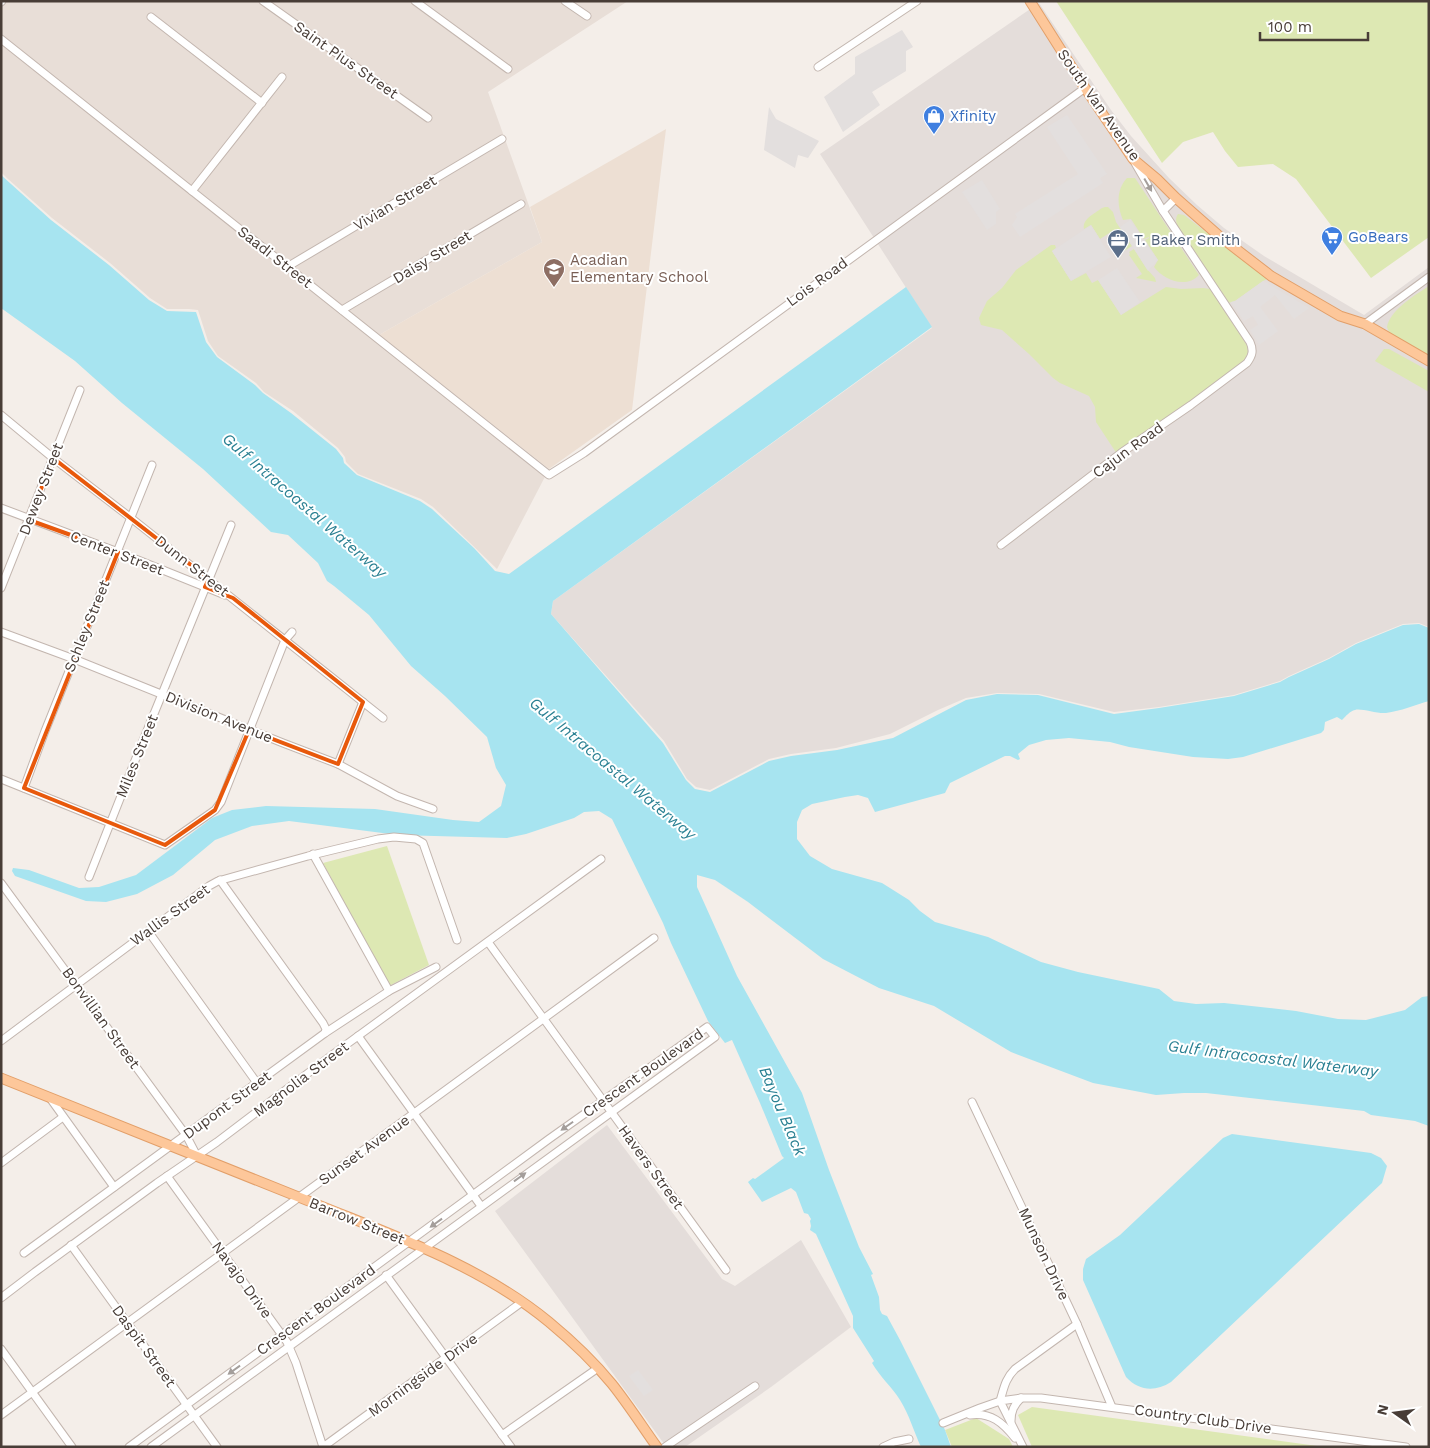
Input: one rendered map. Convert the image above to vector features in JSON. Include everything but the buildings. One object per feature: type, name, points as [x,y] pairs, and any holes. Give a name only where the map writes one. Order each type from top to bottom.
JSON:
[{"type":"main road","name":"South Van Avenue","points":[[1030,1],[1084,88],[1133,159],[1176,198],[1218,235],[1270,276],[1340,316],[1365,324],[1429,361]]},
{"type":"main road","name":"Barrow Street","points":[[1,1078],[172,1145],[409,1242],[468,1269],[522,1302],[579,1348],[612,1385],[657,1447]]},
{"type":"street","name":"Saint Pius Street","points":[[263,1],[428,118]]},
{"type":"street","points":[[415,1],[508,69]]},
{"type":"street","points":[[565,1],[587,16]]},
{"type":"street","points":[[818,66],[917,1]]},
{"type":"street","points":[[151,17],[262,102]]},
{"type":"street","name":"Saadi Street","points":[[1,39],[549,476]]},
{"type":"street","points":[[192,191],[282,77]]},
{"type":"street","name":"Lois Road","points":[[549,476],[584,453],[1084,88]]},
{"type":"street","name":"Vivian Street","points":[[287,266],[502,139]]},
{"type":"street","points":[[1133,159],[1162,211],[1176,198]]},
{"type":"street","name":"Daisy Street","points":[[342,310],[521,204]]},
{"type":"street","name":"Cajun Road","points":[[1001,545],[1122,453],[1247,363],[1252,354],[1250,342],[1162,211]]},
{"type":"street","points":[[1365,324],[1429,277]]},
{"type":"street","name":"Dewey Street","points":[[1,588],[80,390]]},
{"type":"street","name":"Dunn Street","points":[[1,415],[383,718]]},
{"type":"street","name":"Schley Street","points":[[24,788],[152,465]]},
{"type":"street","name":"Center Street","points":[[1,508],[232,598]]},
{"type":"street","name":"Miles Street","points":[[89,877],[231,525]]},
{"type":"street","name":"Division Avenue","points":[[1,632],[338,764],[397,796],[433,809]]},
{"type":"street","points":[[1,779],[165,845],[216,810],[285,640],[292,632]]},
{"type":"street","points":[[338,764],[364,702]]},
{"type":"street","name":"Wallis Street","points":[[3,1036],[220,880],[313,854],[378,839],[394,837],[416,839],[423,843],[457,940]]},
{"type":"street","points":[[313,854],[389,991]]},
{"type":"street","name":"Magnolia Street","points":[[1,1298],[601,859]]},
{"type":"street","points":[[220,880],[322,1022],[326,1029],[325,1033]]},
{"type":"street","name":"Bonvillian Street","points":[[1,883],[186,1135],[197,1156]]},
{"type":"street","points":[[148,931],[257,1083]]},
{"type":"street","name":"Sunset Avenue","points":[[1,1415],[654,938]]},
{"type":"street","name":"Havers Street","points":[[488,942],[726,1270]]},
{"type":"street","name":"Dupont Street","points":[[24,1253],[325,1033],[389,991],[436,966]]},
{"type":"street","name":"Crescent Boulevard","points":[[129,1447],[473,1195],[707,1027],[715,1037],[152,1447]]},
{"type":"street","points":[[358,1036],[481,1206]]},
{"type":"street","points":[[50,1098],[114,1187]]},
{"type":"street","name":"Munson Drive","points":[[972,1102],[1077,1324],[1112,1407]]},
{"type":"street","points":[[1,1163],[64,1117]]},
{"type":"street","name":"Navajo Drive","points":[[167,1176],[289,1346],[323,1447]]},
{"type":"street","name":"Daspit Street","points":[[71,1246],[217,1447]]},
{"type":"street","points":[[386,1275],[511,1447]]},
{"type":"street","name":"Morningside Drive","points":[[323,1447],[522,1302]]},
{"type":"street","points":[[1023,1446],[1000,1401],[1008,1375],[1077,1324]]},
{"type":"street","points":[[1,1349],[72,1447]]},
{"type":"street","points":[[502,1435],[598,1368]]},
{"type":"street","points":[[665,1447],[754,1386]]},
{"type":"street","points":[[1011,1422],[1013,1407],[1022,1398]]},
{"type":"street","name":"Country Club Drive","points":[[943,1424],[1000,1401],[1041,1398],[1406,1447]]},
{"type":"street","points":[[962,1416],[980,1415],[997,1420],[1003,1423],[1023,1446]]},
{"type":"street","points":[[883,1447],[894,1442],[910,1439]]},
{"type":"highlighted area","points":[[53,458],[209,579],[205,587],[233,598],[363,702],[338,764],[249,730],[215,810],[165,845],[24,788],[118,552],[29,520]]},
{"type":"shaded area","points":[[1,1],[628,1],[488,92],[542,242],[379,335],[549,469],[497,569],[433,507],[421,499],[358,474],[346,462],[345,457],[338,448],[293,411],[264,392],[256,383],[218,356],[208,341],[198,310],[167,309],[150,298],[110,263],[52,218],[1,172]]},
{"type":"shaded area","points":[[1039,3],[1111,110],[1131,136],[1169,178],[1197,205],[1224,228],[1264,256],[1364,315],[1429,267],[1429,627],[1419,623],[1403,624],[1356,643],[1280,681],[1234,695],[1159,707],[1114,712],[1039,694],[997,693],[966,698],[890,734],[836,748],[769,759],[710,790],[696,787],[687,779],[664,741],[551,614],[553,601],[932,328],[820,154]]},
{"type":"shaded area","points":[[902,30],[913,47],[906,51],[906,71],[872,92],[880,105],[843,132],[824,97],[855,74],[855,57]]},
{"type":"shaded area","points":[[769,107],[776,119],[819,141],[808,158],[798,155],[795,168],[764,150]]},
{"type":"shaded area","points":[[1067,115],[1107,174],[1100,178],[1103,183],[1020,237],[1012,225],[1017,217],[1015,214],[1078,174],[1047,127]]},
{"type":"shaded area","name":"Acadian Elementary School","points":[[666,129],[632,410],[549,469],[379,335],[542,242],[530,207]]},
{"type":"shaded area","points":[[982,180],[1000,209],[996,212],[996,224],[987,230],[962,192]]},
{"type":"shaded area","points":[[1130,220],[1158,260],[1148,271],[1120,227]]},
{"type":"shaded area","points":[[1091,225],[1111,257],[1071,281],[1052,251]]},
{"type":"shaded area","points":[[1117,268],[1140,302],[1121,315],[1098,280]]},
{"type":"shaded area","points":[[1263,281],[1309,308],[1294,319],[1275,295],[1260,307],[1278,331],[1259,345],[1250,330],[1258,325],[1253,316],[1244,321],[1231,302]]},
{"type":"shaded area","points":[[607,1125],[722,1279],[735,1286],[801,1240],[851,1327],[771,1387],[685,1447],[668,1447],[662,1441],[495,1211]]},
{"type":"shaded area","points":[[638,1370],[653,1390],[644,1396],[629,1376]]},
{"type":"green space","points":[[1056,1],[1429,1],[1429,237],[1371,278],[1296,179],[1273,164],[1238,167],[1213,132],[1183,142],[1162,163]]},
{"type":"green space","points":[[1127,178],[1135,178],[1199,275],[1194,279],[1182,282],[1175,281],[1163,276],[1154,267],[1158,260],[1145,240],[1149,237],[1144,239],[1131,219],[1123,220],[1119,193]]},
{"type":"green space","points":[[1105,207],[1108,207],[1113,212],[1116,222],[1132,246],[1124,251],[1111,232],[1100,239],[1091,225],[1084,229],[1085,222]]},
{"type":"green space","points":[[1178,214],[1184,215],[1267,279],[1235,301],[1228,303],[1180,231],[1176,220]]},
{"type":"green space","points":[[1051,245],[1055,245],[1056,248],[1052,251],[1071,281],[1086,273],[1092,283],[1098,280],[1121,315],[1166,287],[1210,289],[1247,345],[1248,352],[1244,363],[1117,454],[1096,422],[1095,407],[1089,396],[1053,378],[1002,330],[981,325],[979,318],[987,301],[1002,288],[1016,270]]},
{"type":"green space","points":[[1134,249],[1156,282],[1136,278],[1142,274],[1129,255],[1129,252]]},
{"type":"green space","points":[[1429,286],[1429,355],[1393,335],[1387,327],[1398,309],[1410,298]]},
{"type":"green space","points":[[1384,349],[1389,349],[1429,371],[1429,392],[1375,361]]},
{"type":"green space","points":[[387,846],[429,965],[389,986],[323,863]]},
{"type":"green space","points":[[1032,1407],[1324,1447],[1032,1447],[1018,1415]]},
{"type":"green space","points":[[976,1418],[1009,1439],[1013,1447],[952,1447],[945,1430]]},
{"type":"water","points":[[1,175],[51,220],[109,265],[149,300],[167,311],[196,312],[206,342],[217,357],[336,449],[343,458],[344,463],[357,475],[420,501],[432,509],[474,548],[495,571],[509,574],[906,287],[932,327],[553,601],[551,614],[663,743],[686,780],[695,789],[710,792],[769,761],[837,750],[893,738],[966,700],[997,694],[1038,695],[1114,714],[1159,708],[1234,696],[1280,682],[1356,644],[1403,625],[1419,624],[1429,628],[1429,701],[1386,713],[1355,710],[1342,720],[1337,717],[1325,722],[1324,730],[1321,733],[1243,757],[1228,759],[1193,757],[1129,747],[1110,742],[1069,738],[1046,740],[1029,745],[1018,754],[1020,759],[1018,760],[1005,756],[950,783],[945,793],[875,812],[868,798],[858,795],[812,804],[802,810],[797,822],[797,839],[810,856],[832,869],[882,883],[909,900],[935,922],[988,937],[1041,962],[1159,989],[1174,1001],[1196,1004],[1224,1003],[1296,1011],[1338,1019],[1366,1020],[1405,1010],[1422,997],[1429,996],[1429,1126],[1415,1121],[1371,1115],[1364,1111],[1206,1093],[1156,1095],[1093,1083],[1011,1052],[934,1006],[879,988],[823,959],[748,902],[715,880],[697,875],[697,887],[737,976],[802,1093],[859,1247],[873,1274],[871,1275],[879,1297],[880,1310],[882,1314],[887,1316],[900,1340],[945,1430],[951,1447],[921,1447],[903,1405],[875,1368],[872,1363],[874,1361],[853,1328],[853,1316],[816,1234],[810,1230],[811,1219],[808,1214],[804,1213],[796,1192],[791,1188],[762,1202],[748,1182],[784,1158],[732,1040],[725,1043],[708,1021],[612,819],[599,811],[584,812],[574,818],[526,834],[507,838],[398,835],[289,821],[252,826],[215,840],[173,875],[137,894],[106,902],[86,901],[15,876],[12,871],[13,868],[29,870],[79,888],[99,887],[136,875],[212,818],[232,810],[266,806],[375,809],[479,822],[501,806],[506,785],[496,768],[487,737],[411,666],[369,615],[327,581],[318,563],[288,535],[271,532],[203,469],[122,403],[75,361],[1,308]]},
{"type":"water","points":[[1232,1134],[1371,1153],[1381,1158],[1387,1166],[1382,1183],[1171,1382],[1153,1389],[1136,1385],[1126,1377],[1083,1280],[1083,1269],[1086,1259],[1120,1235],[1223,1138]]},
{"type":"place","name":"Xfinity","points":[[934,135]]},
{"type":"place","name":"GoBears","points":[[1332,256]]},
{"type":"place","name":"T. Baker Smith","points":[[1118,259]]},
{"type":"place","name":"Acadian Elementary School","points":[[554,288]]},
{"type":"water label","name":"Gulf Intracoastal Waterway","points":[[305,505]]},
{"type":"water label","name":"Gulf Intracoastal Waterway","points":[[613,768]]},
{"type":"water label","name":"Gulf Intracoastal Waterway","points":[[1273,1058]]},
{"type":"water label","name":"Bayou Black","points":[[783,1111]]}]
